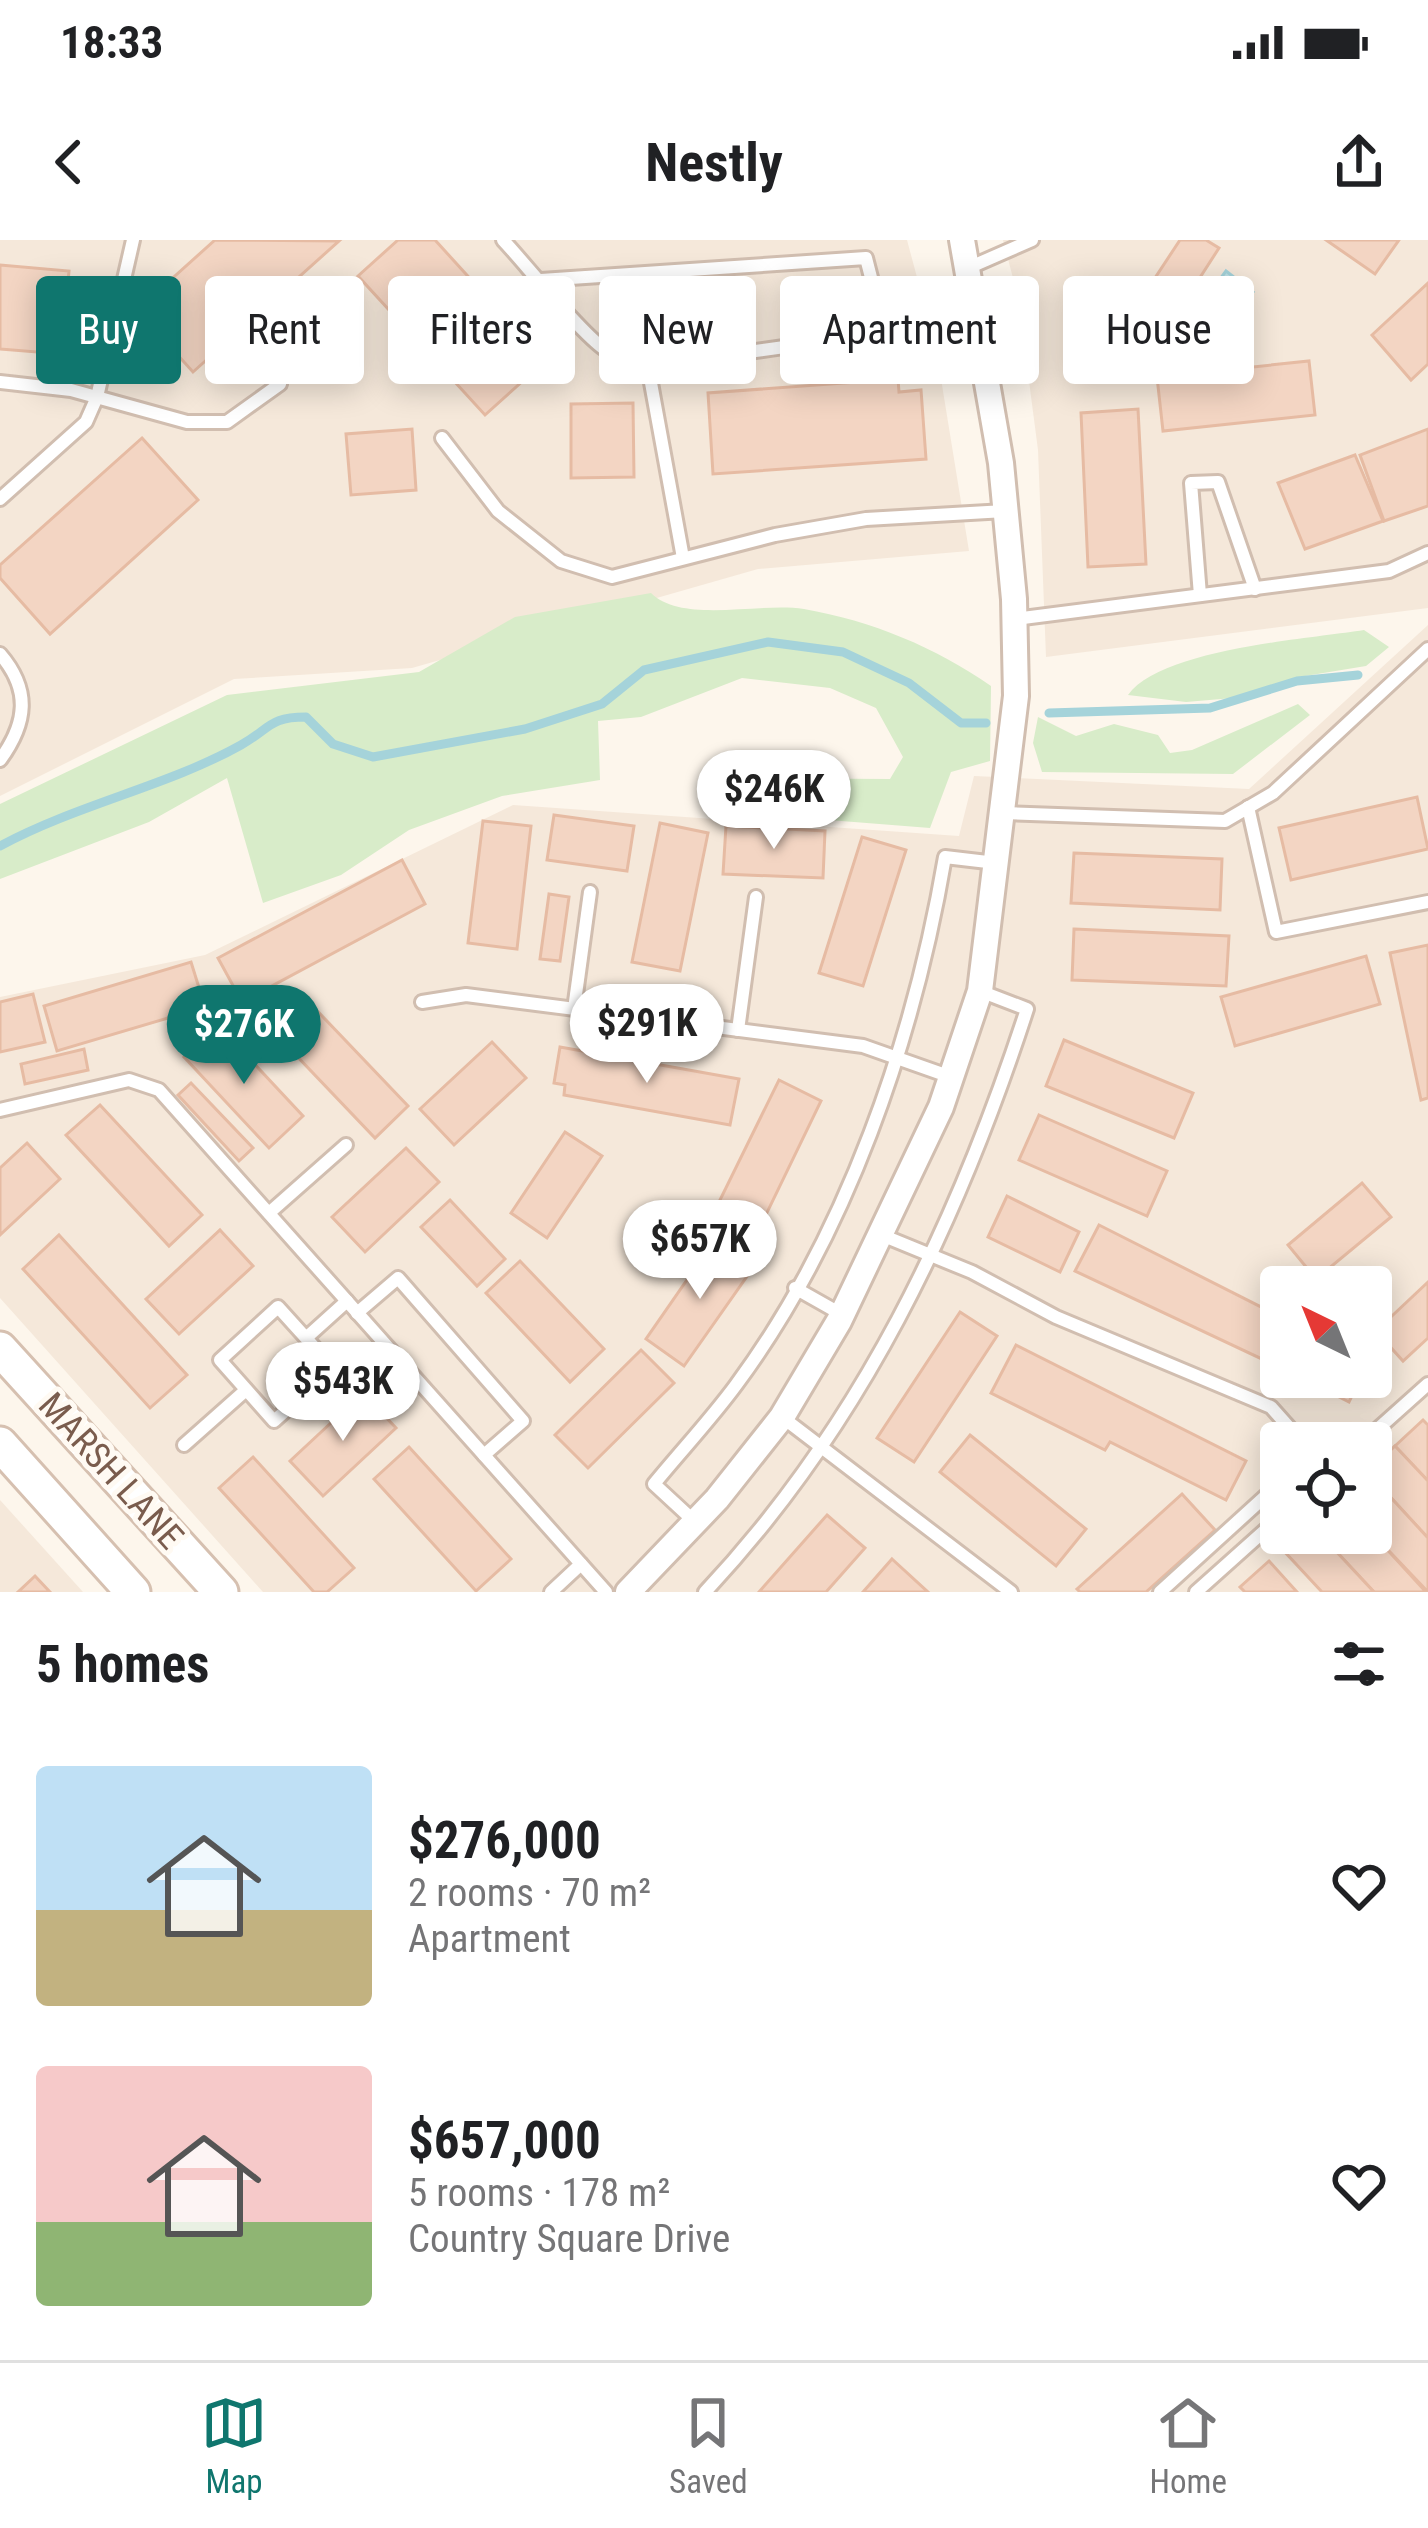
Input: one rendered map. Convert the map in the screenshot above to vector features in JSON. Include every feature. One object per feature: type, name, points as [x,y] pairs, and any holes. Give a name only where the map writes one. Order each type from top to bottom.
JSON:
[{"type":"main road","name":"MARSH LANE","points":[[0,1349],[221,1592]]},
{"type":"main road","name":"MARSH LANE","points":[[0,1444],[133,1592]]},
{"type":"street","points":[[628,1592],[695,1522],[782,1417],[842,1315],[884,1235],[951,1077],[980,991],[1016,696],[1005,511],[962,240]]},
{"type":"lane","points":[[0,499],[86,422],[97,397],[133,240]]},
{"type":"lane","points":[[503,240],[537,276]]},
{"type":"lane","points":[[968,268],[1032,240]]},
{"type":"lane","points":[[600,276],[866,258],[885,332],[756,348]]},
{"type":"lane","points":[[575,317],[599,343]]},
{"type":"lane","points":[[0,382],[97,397],[187,422],[226,422],[279,384]]},
{"type":"lane","points":[[651,384],[683,559]]},
{"type":"lane","points":[[442,438],[498,511],[561,561],[612,577],[866,518],[1005,511]]},
{"type":"lane","points":[[1200,595],[1191,483],[1218,482],[1255,589]]},
{"type":"lane","points":[[1014,620],[1389,571],[1428,553]]},
{"type":"lane","points":[[1005,813],[1225,821],[1273,793],[1428,650]]},
{"type":"lane","points":[[0,654],[15,672],[25,701],[18,735],[0,760]]},
{"type":"lane","points":[[1248,807],[1276,932],[1428,902]]},
{"type":"lane","points":[[695,1522],[654,1484],[738,1383],[795,1288],[851,1177],[898,1058],[929,952],[945,857],[998,863]]},
{"type":"lane","points":[[574,1009],[590,892]]},
{"type":"lane","points":[[738,1030],[756,897]]},
{"type":"lane","points":[[705,1592],[823,1447],[884,1350],[933,1256],[988,1128],[1027,1009],[980,991]]},
{"type":"lane","points":[[422,1002],[466,995],[863,1046],[951,1077]]},
{"type":"lane","points":[[0,1110],[129,1080],[159,1090],[606,1592]]},
{"type":"lane","points":[[269,1214],[346,1144]]},
{"type":"lane","points":[[884,1235],[1056,1317],[1271,1407],[1285,1422]]},
{"type":"lane","points":[[357,1313],[398,1278],[523,1421],[484,1455]]},
{"type":"lane","points":[[795,1288],[842,1315]]},
{"type":"lane","points":[[306,1338],[346,1301]]},
{"type":"lane","points":[[278,1307],[306,1338],[333,1368],[274,1421],[220,1360],[278,1307]]},
{"type":"lane","points":[[1385,1422],[1428,1384]]},
{"type":"lane","points":[[184,1445],[246,1390]]},
{"type":"lane","points":[[782,1417],[1011,1592]]},
{"type":"lane","points":[[1160,1592],[1260,1501]]},
{"type":"lane","points":[[1196,1592],[1260,1535]]},
{"type":"lane","points":[[550,1592],[581,1564]]},
{"type":"shaded area","points":[[0,240],[907,240],[917,276],[780,276],[780,384],[942,384],[969,551],[758,569],[412,668],[234,679],[0,796]]},
{"type":"shaded area","points":[[1003,240],[1428,240],[1428,608],[1046,657],[1038,450],[1029,384],[1039,384],[1039,276],[1012,276]]},
{"type":"shaded area","points":[[1428,625],[1428,1592],[263,1592],[0,1298],[0,997],[205,955],[513,805],[959,836],[974,776],[1249,789]]},
{"type":"shaded area","points":[[0,1500],[83,1592],[0,1592]]},
{"type":"green space","points":[[651,593],[682,608],[701,610],[804,609],[878,628],[925,648],[991,686],[990,761],[951,772],[930,828],[715,811],[738,778],[890,779],[903,757],[876,708],[830,688],[742,678],[641,717],[598,721],[600,780],[502,796],[409,830],[341,875],[263,903],[227,778],[149,822],[0,879],[0,804],[227,695],[419,672],[515,617]]},
{"type":"green space","points":[[1364,630],[1389,647],[1366,666],[1299,677],[1245,697],[1186,702],[1128,695],[1145,679],[1202,657]]},
{"type":"green space","points":[[1298,704],[1310,715],[1233,774],[1042,772],[1033,743],[1038,717],[1076,736],[1114,724],[1158,735],[1170,753],[1192,750]]},
{"type":"building","points":[[215,240],[339,241],[300,276],[205,276],[205,361],[193,372],[181,359],[181,276],[175,276]]},
{"type":"building","points":[[398,240],[435,240],[468,276],[388,276],[388,309],[364,283],[364,276],[358,276]]},
{"type":"building","points":[[1180,240],[1206,240],[1219,248],[1201,276],[1156,276]]},
{"type":"building","points":[[1326,240],[1399,240],[1375,274]]},
{"type":"building","points":[[0,265],[69,271],[69,276],[36,276],[36,352],[0,349]]},
{"type":"building","points":[[1428,283],[1428,364],[1411,380],[1372,335]]},
{"type":"building","points":[[1309,361],[1315,415],[1163,431],[1158,384],[1254,384],[1254,367]]},
{"type":"building","points":[[457,384],[519,384],[485,415]]},
{"type":"building","points":[[830,384],[898,384],[899,392],[921,390],[926,459],[713,474],[708,393]]},
{"type":"building","points":[[633,403],[634,477],[571,478],[571,404]]},
{"type":"building","points":[[1138,409],[1146,564],[1088,567],[1081,413]]},
{"type":"building","points":[[412,429],[416,490],[351,495],[346,434]]},
{"type":"building","points":[[1428,429],[1428,506],[1384,521],[1360,455]]},
{"type":"building","points":[[142,438],[198,500],[50,634],[0,578],[0,565]]},
{"type":"building","points":[[1355,455],[1383,521],[1305,549],[1278,483]]},
{"type":"building","points":[[1417,797],[1428,849],[1291,880],[1279,828]]},
{"type":"building","points":[[554,815],[634,826],[627,871],[547,860]]},
{"type":"building","points":[[483,821],[531,826],[517,949],[468,943]]},
{"type":"building","points":[[660,823],[708,833],[680,971],[632,962]]},
{"type":"building","points":[[726,826],[825,831],[823,878],[723,874]]},
{"type":"building","points":[[862,837],[906,850],[863,986],[819,973]]},
{"type":"building","points":[[1074,853],[1222,859],[1220,910],[1071,903]]},
{"type":"building","points":[[402,860],[425,904],[242,1002],[218,958]]},
{"type":"building","points":[[549,894],[569,897],[560,961],[540,959]]},
{"type":"building","points":[[1074,929],[1229,936],[1226,986],[1072,980]]},
{"type":"building","points":[[1428,945],[1428,1098],[1421,1100],[1390,953]]},
{"type":"building","points":[[1366,956],[1380,1004],[1235,1046],[1221,997]]},
{"type":"building","points":[[191,962],[205,1007],[57,1051],[44,1006]]},
{"type":"building","points":[[33,994],[45,1042],[0,1052],[0,1002]]},
{"type":"building","points":[[304,997],[408,1106],[375,1138],[271,1029]]},
{"type":"building","points":[[218,1025],[303,1116],[269,1148],[184,1057]]},
{"type":"building","points":[[1064,1040],[1193,1093],[1174,1138],[1046,1086]]},
{"type":"building","points":[[492,1042],[526,1078],[454,1145],[420,1109]]},
{"type":"building","points":[[560,1047],[739,1079],[730,1125],[564,1095],[565,1085],[554,1083]]},
{"type":"building","points":[[84,1049],[88,1070],[25,1084],[21,1064]]},
{"type":"building","points":[[779,1080],[821,1101],[760,1227],[717,1206]]},
{"type":"building","points":[[191,1083],[253,1148],[239,1161],[178,1095]]},
{"type":"building","points":[[100,1105],[202,1215],[169,1246],[66,1135]]},
{"type":"building","points":[[1039,1115],[1167,1171],[1147,1216],[1019,1160]]},
{"type":"building","points":[[565,1132],[602,1156],[547,1238],[511,1213]]},
{"type":"building","points":[[27,1143],[60,1179],[0,1235],[0,1168]]},
{"type":"building","points":[[406,1148],[439,1182],[365,1252],[332,1217]]},
{"type":"building","points":[[1362,1183],[1391,1217],[1332,1266],[1305,1266],[1288,1245]]},
{"type":"building","points":[[1007,1196],[1079,1232],[1060,1272],[988,1237]]},
{"type":"building","points":[[450,1200],[505,1259],[477,1286],[421,1227]]},
{"type":"building","points":[[1099,1225],[1260,1306],[1260,1358],[1075,1271]]},
{"type":"building","points":[[220,1230],[253,1266],[179,1334],[146,1299]]},
{"type":"building","points":[[59,1235],[187,1375],[150,1408],[23,1269]]},
{"type":"building","points":[[716,1238],[755,1265],[684,1366],[646,1339]]},
{"type":"building","points":[[520,1261],[604,1349],[570,1382],[486,1293]]},
{"type":"building","points":[[1428,1282],[1428,1338],[1403,1361],[1392,1349],[1392,1316]]},
{"type":"building","points":[[960,1312],[997,1336],[914,1462],[877,1438]]},
{"type":"building","points":[[1016,1345],[1246,1461],[1226,1500],[1110,1442],[1105,1450],[991,1393]]},
{"type":"building","points":[[641,1350],[674,1383],[588,1468],[555,1435]]},
{"type":"building","points":[[363,1393],[396,1428],[323,1496],[290,1461]]},
{"type":"building","points":[[1423,1420],[1428,1425],[1428,1481],[1395,1446]]},
{"type":"building","points":[[970,1435],[1086,1529],[1056,1566],[940,1472]]},
{"type":"building","points":[[1395,1446],[1428,1481],[1428,1538],[1392,1499]]},
{"type":"building","points":[[409,1447],[511,1559],[476,1591],[374,1479]]},
{"type":"building","points":[[253,1457],[354,1568],[327,1592],[314,1592],[219,1488]]},
{"type":"building","points":[[1182,1494],[1215,1530],[1146,1592],[1077,1589]]},
{"type":"building","points":[[1392,1499],[1428,1538],[1428,1592],[1392,1554]]},
{"type":"building","points":[[827,1515],[865,1548],[826,1592],[759,1592]]},
{"type":"building","points":[[1287,1554],[1339,1554],[1374,1592],[1322,1592]]},
{"type":"building","points":[[1339,1554],[1391,1554],[1426,1592],[1374,1592]]},
{"type":"building","points":[[892,1559],[928,1592],[863,1592]]},
{"type":"building","points":[[1269,1561],[1297,1592],[1245,1592],[1240,1587]]},
{"type":"building","points":[[35,1576],[50,1592],[18,1592]]},
{"type":"waterway","points":[[0,846],[213,759],[284,719],[306,717],[333,744],[373,757],[525,729],[602,704],[644,670],[768,642],[843,652],[909,683],[961,723],[986,723]]},
{"type":"waterway","points":[[1049,713],[1210,708],[1297,681],[1358,675]]}]
